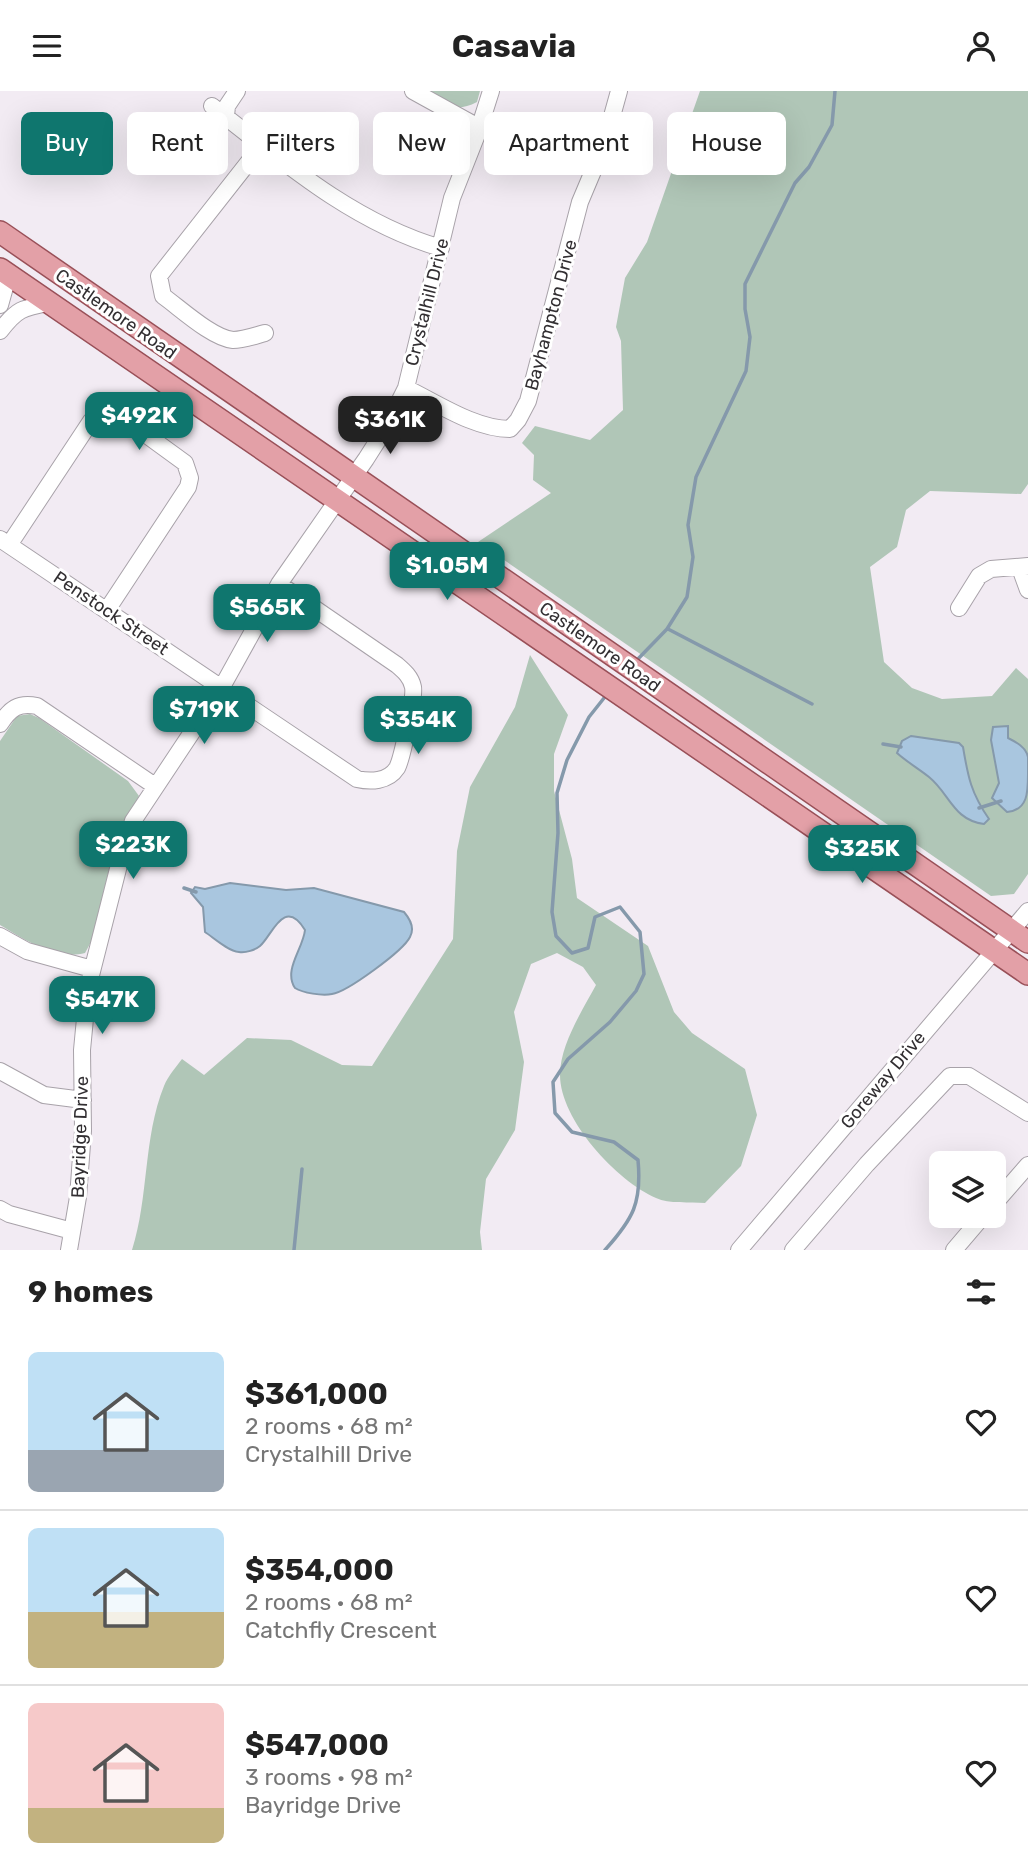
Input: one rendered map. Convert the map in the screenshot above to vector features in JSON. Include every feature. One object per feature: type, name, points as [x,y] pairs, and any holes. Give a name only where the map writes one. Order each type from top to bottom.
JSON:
[{"type":"main road","name":"Castlemore Road","points":[[0,232],[1019,936]]},
{"type":"main road","name":"Castlemore Road","points":[[0,269],[1028,974]]},
{"type":"street","points":[[226,112],[227,106],[237,91]]},
{"type":"street","points":[[413,91],[480,128]]},
{"type":"street","name":"Crystalhill Drive","points":[[338,502],[387,426],[406,388],[452,198],[480,128],[491,91]]},
{"type":"street","name":"Bayhampton Drive","points":[[406,388],[462,416],[497,429],[510,429],[518,420],[528,401],[580,202],[604,145],[619,91]]},
{"type":"street","points":[[212,106],[220,112]]},
{"type":"street","points":[[228,119],[242,129]]},
{"type":"street","points":[[242,171],[159,277],[163,296],[218,336],[241,340],[265,333]]},
{"type":"street","points":[[305,175],[367,218],[416,241],[441,248]]},
{"type":"street","points":[[0,269],[5,287],[0,305]]},
{"type":"street","points":[[0,331],[20,309],[48,303]]},
{"type":"street","points":[[5,542],[91,421],[103,413],[115,412],[185,463],[190,478],[188,487],[107,610]]},
{"type":"street","name":"Bayridge Drive","points":[[69,1250],[78,1197],[83,1100],[82,1050],[88,987],[133,821],[222,687],[279,584],[338,502]]},
{"type":"street","name":"Penstock Street","points":[[5,542],[357,779],[369,781],[384,778],[397,768],[414,698],[409,676],[279,584]]},
{"type":"street","points":[[959,608],[979,576],[991,569],[1024,567],[1028,590]]},
{"type":"street","points":[[0,724],[17,705],[37,706],[155,786]]},
{"type":"street","name":"Goreway Drive","points":[[738,1250],[994,950],[1019,936],[1028,911]]},
{"type":"street","points":[[0,936],[27,951],[92,969]]},
{"type":"street","points":[[0,1071],[44,1095],[83,1100]]},
{"type":"street","points":[[793,1250],[867,1164],[950,1076],[969,1076],[1028,1113]]},
{"type":"street","points":[[1006,1190],[1028,1164]]},
{"type":"street","points":[[0,1209],[9,1214],[72,1231]]},
{"type":"street","points":[[954,1250],[973,1228]]},
{"type":"green space","points":[[426,91],[480,91],[477,102],[456,107],[444,103]]},
{"type":"green space","points":[[700,91],[1028,91],[1028,484],[1021,494],[930,491],[906,510],[897,547],[870,567],[884,662],[912,688],[942,699],[992,696],[1016,668],[1028,679],[1028,874],[1014,894],[991,896],[478,542],[551,493],[533,480],[534,455],[522,443],[535,426],[590,440],[623,410],[621,341],[616,327],[625,278],[647,242],[671,175],[786,175],[786,112],[693,112]]},
{"type":"green space","points":[[530,655],[568,715],[554,754],[554,791],[572,859],[577,898],[648,946],[674,1012],[692,1033],[745,1069],[757,1115],[741,1166],[705,1203],[667,1201],[641,1190],[593,1147],[570,1111],[560,1075],[568,1040],[596,985],[583,967],[557,953],[531,964],[514,1012],[524,1062],[515,1130],[486,1179],[480,1232],[482,1250],[132,1250],[157,1106],[166,1082],[182,1059],[204,1075],[247,1038],[291,1040],[342,1065],[372,1066],[453,939],[457,851],[470,787],[515,707]]},
{"type":"green space","points":[[30,714],[128,781],[139,796],[118,834],[91,942],[85,953],[74,955],[52,951],[0,925],[0,741],[17,716]]},
{"type":"water","points":[[1008,726],[1008,738],[1027,753],[1028,781],[1023,804],[1014,811],[1007,812],[992,798],[999,783],[991,740],[993,727]]},
{"type":"water","points":[[911,736],[959,743],[963,747],[971,785],[989,819],[984,824],[965,817],[929,777],[897,753],[902,741]]},
{"type":"water","points":[[230,883],[286,890],[314,888],[404,912],[411,924],[411,934],[397,952],[339,992],[328,995],[303,991],[295,988],[291,974],[305,930],[298,921],[285,917],[260,946],[245,952],[230,949],[205,932],[203,907],[191,893],[195,887],[205,889]]},
{"type":"waterway","points":[[636,661],[667,629],[687,597],[693,557],[688,525],[696,477],[746,371],[750,337],[745,309],[745,284],[795,183],[809,167],[832,125],[835,91]]},
{"type":"waterway","points":[[668,629],[812,704]]},
{"type":"waterway","points":[[605,1250],[623,1229],[634,1209],[638,1188],[638,1160],[614,1142],[572,1132],[555,1113],[553,1082],[568,1059],[610,1022],[636,991],[644,974],[640,932],[620,907],[595,917],[588,948],[572,953],[556,936],[552,912],[558,833],[557,793],[567,760],[589,717],[608,693]]},
{"type":"waterway","points":[[883,744],[901,747]]},
{"type":"waterway","points":[[979,808],[1001,801]]},
{"type":"waterway","points":[[184,888],[196,892]]},
{"type":"waterway","points":[[294,1250],[302,1169]]}]
